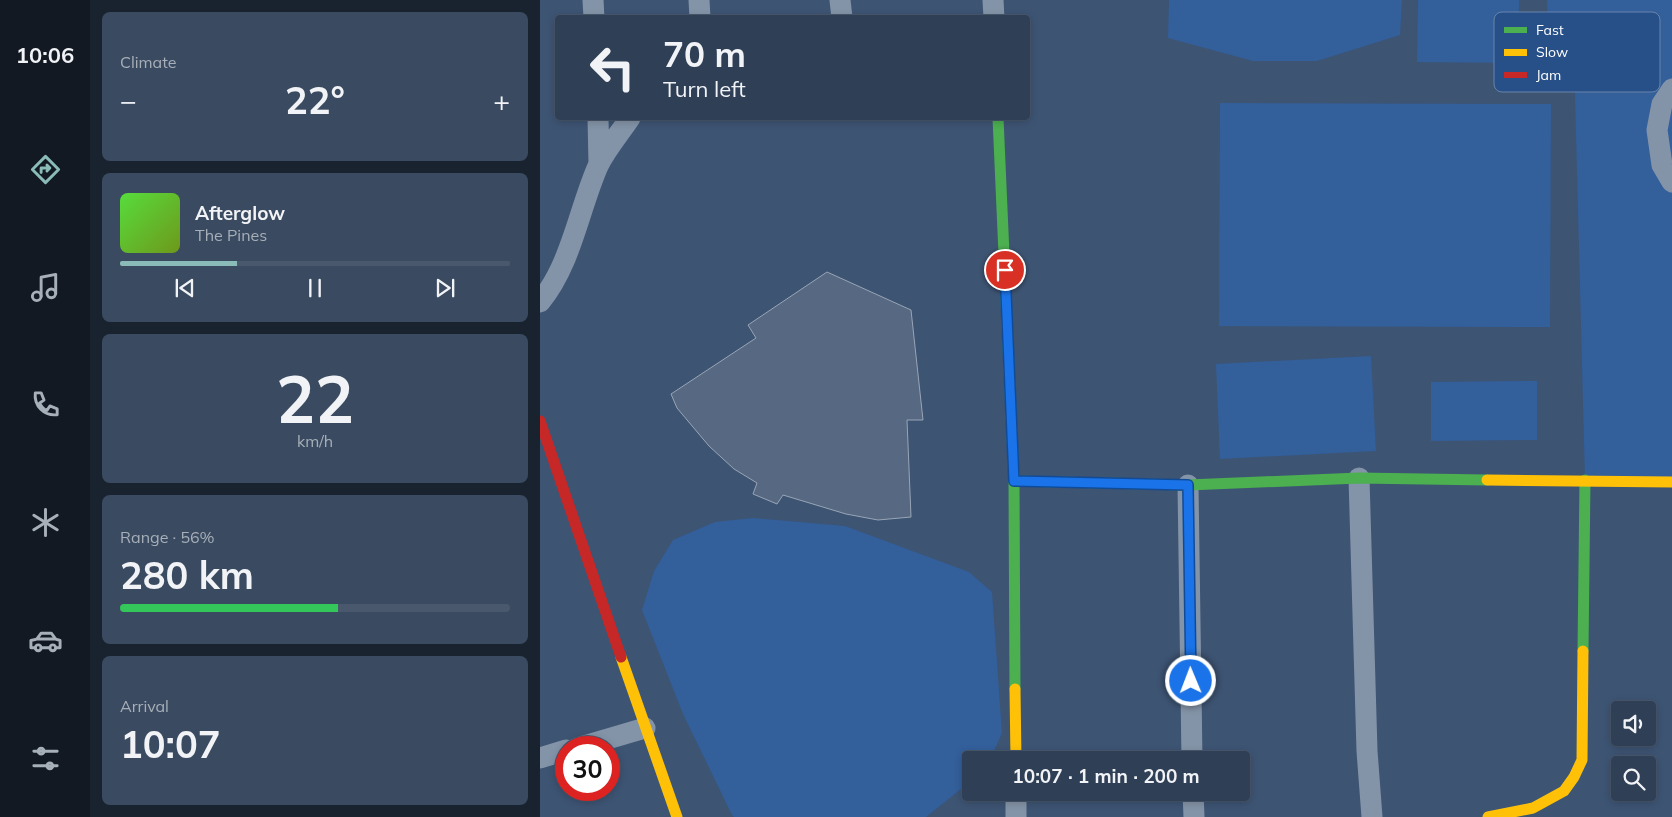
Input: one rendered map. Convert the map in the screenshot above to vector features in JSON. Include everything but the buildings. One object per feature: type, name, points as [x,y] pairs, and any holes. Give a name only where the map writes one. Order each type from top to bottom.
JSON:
[{"type":"street","points":[[593,0],[594,15]]},
{"type":"street","points":[[699,0],[700,15]]},
{"type":"street","points":[[840,0],[842,15]]},
{"type":"street","points":[[993,0],[994,15]]},
{"type":"street","points":[[1672,89],[1662,104],[1657,130],[1662,165],[1672,182]]},
{"type":"street","points":[[598,120],[599,164]]},
{"type":"street","points":[[540,302],[548,293],[560,268],[599,164],[629,120]]},
{"type":"street","points":[[998,120],[1014,481],[1016,751]]},
{"type":"street","points":[[540,422],[677,817]]},
{"type":"street","points":[[1014,481],[1188,485],[1359,478],[1672,482]]},
{"type":"street","points":[[1359,478],[1367,751],[1372,817]]},
{"type":"street","points":[[1488,817],[1534,813],[1564,791],[1574,777],[1582,760],[1585,480]]},
{"type":"street","points":[[1188,485],[1192,751]]},
{"type":"street","points":[[618,736],[645,728]]},
{"type":"street","points":[[540,758],[555,753]]},
{"type":"street","points":[[1016,801],[1016,817]]},
{"type":"street","points":[[1193,801],[1194,817]]},
{"type":"shaded area","points":[[1169,0],[1402,0],[1400,35],[1317,61],[1253,61],[1168,38]]},
{"type":"shaded area","points":[[1418,0],[1519,0],[1519,12],[1494,12],[1494,63],[1417,62]]},
{"type":"shaded area","points":[[1547,0],[1672,0],[1672,481],[1585,480],[1575,92],[1660,92],[1660,12],[1547,12]]},
{"type":"shaded area","points":[[1220,103],[1551,104],[1550,327],[1219,326]]},
{"type":"shaded area","points":[[1371,356],[1376,451],[1220,459],[1216,364]]},
{"type":"shaded area","points":[[1537,381],[1537,440],[1431,441],[1431,382]]},
{"type":"shaded area","points":[[753,518],[845,526],[969,572],[992,592],[1002,733],[994,751],[962,751],[962,788],[926,817],[734,817],[732,815],[683,714],[642,610],[654,571],[673,540],[715,522]]},
{"type":"traffic: fast","points":[[998,120],[1014,481],[1015,689]]},
{"type":"traffic: fast","points":[[1014,481],[1188,485],[1359,478],[1487,480]]},
{"type":"traffic: fast","points":[[1583,651],[1585,480]]},
{"type":"traffic: slow","points":[[1487,480],[1672,482]]},
{"type":"traffic: slow","points":[[1488,817],[1533,808],[1564,791],[1574,777],[1582,760],[1583,651]]},
{"type":"traffic: slow","points":[[621,657],[677,817]]},
{"type":"traffic: slow","points":[[1015,689],[1016,751]]},
{"type":"traffic: jam","points":[[540,421],[621,657]]},
{"type":"route","points":[[1005,270],[1014,481],[1188,485],[1191,681]]}]
